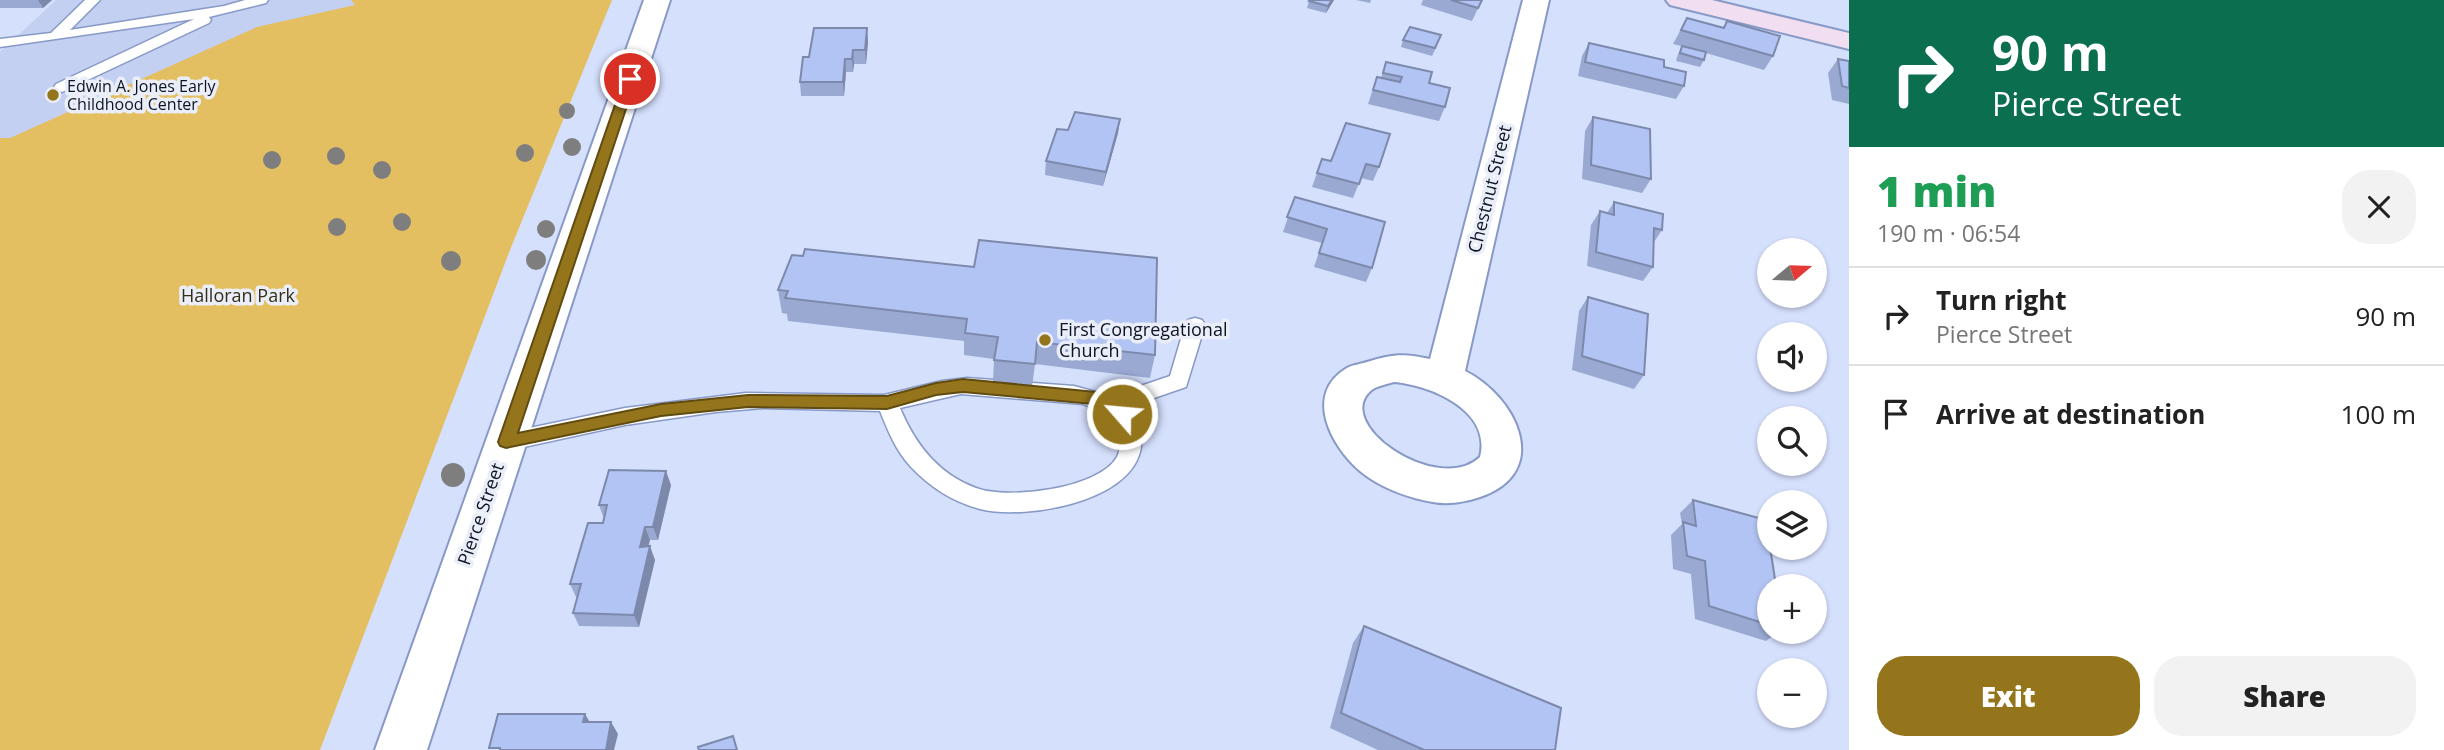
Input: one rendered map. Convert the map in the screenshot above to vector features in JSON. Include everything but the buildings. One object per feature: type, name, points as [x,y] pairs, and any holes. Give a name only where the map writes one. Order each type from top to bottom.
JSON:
[{"type":"street","name":"Pierce Street","points":[[401,750],[657,0]]},
{"type":"street","name":"Chestnut Street","points":[[1444,378],[1536,0]]},
{"type":"street","points":[[1679,0],[1710,3],[1849,41]]},
{"type":"lane","points":[[55,37],[93,0]]},
{"type":"lane","points":[[62,87],[225,10],[261,0]]},
{"type":"lane","points":[[0,43],[55,37],[203,6],[225,10]]},
{"type":"lane","points":[[1108,406],[1178,381],[1195,325]]},
{"type":"lane","points":[[506,442],[661,410],[748,401],[887,403],[936,389],[963,386],[1096,399],[1122,414],[1132,436],[1126,463],[1108,480],[1082,491],[1016,503],[986,501],[962,492],[937,476],[915,456],[902,437],[887,403]]},
{"type":"shaded area","name":"Edwin A. Jones Early Childhood Center","points":[[56,0],[369,0],[10,138],[0,138],[0,52]]},
{"type":"green space","name":"Halloran Park","points":[[351,0],[612,0],[510,250],[320,750],[0,750],[0,138],[10,138],[257,27],[355,5]]},
{"type":"place","name":"Edwin A. Jones Early Childhood Center","points":[[53,95]]},
{"type":"place","name":"First Congregational Church","points":[[1045,340]]},
{"type":"route","points":[[630,79],[506,442],[661,410],[748,401],[887,403],[936,389],[963,386],[1096,399],[1122,414]]}]
